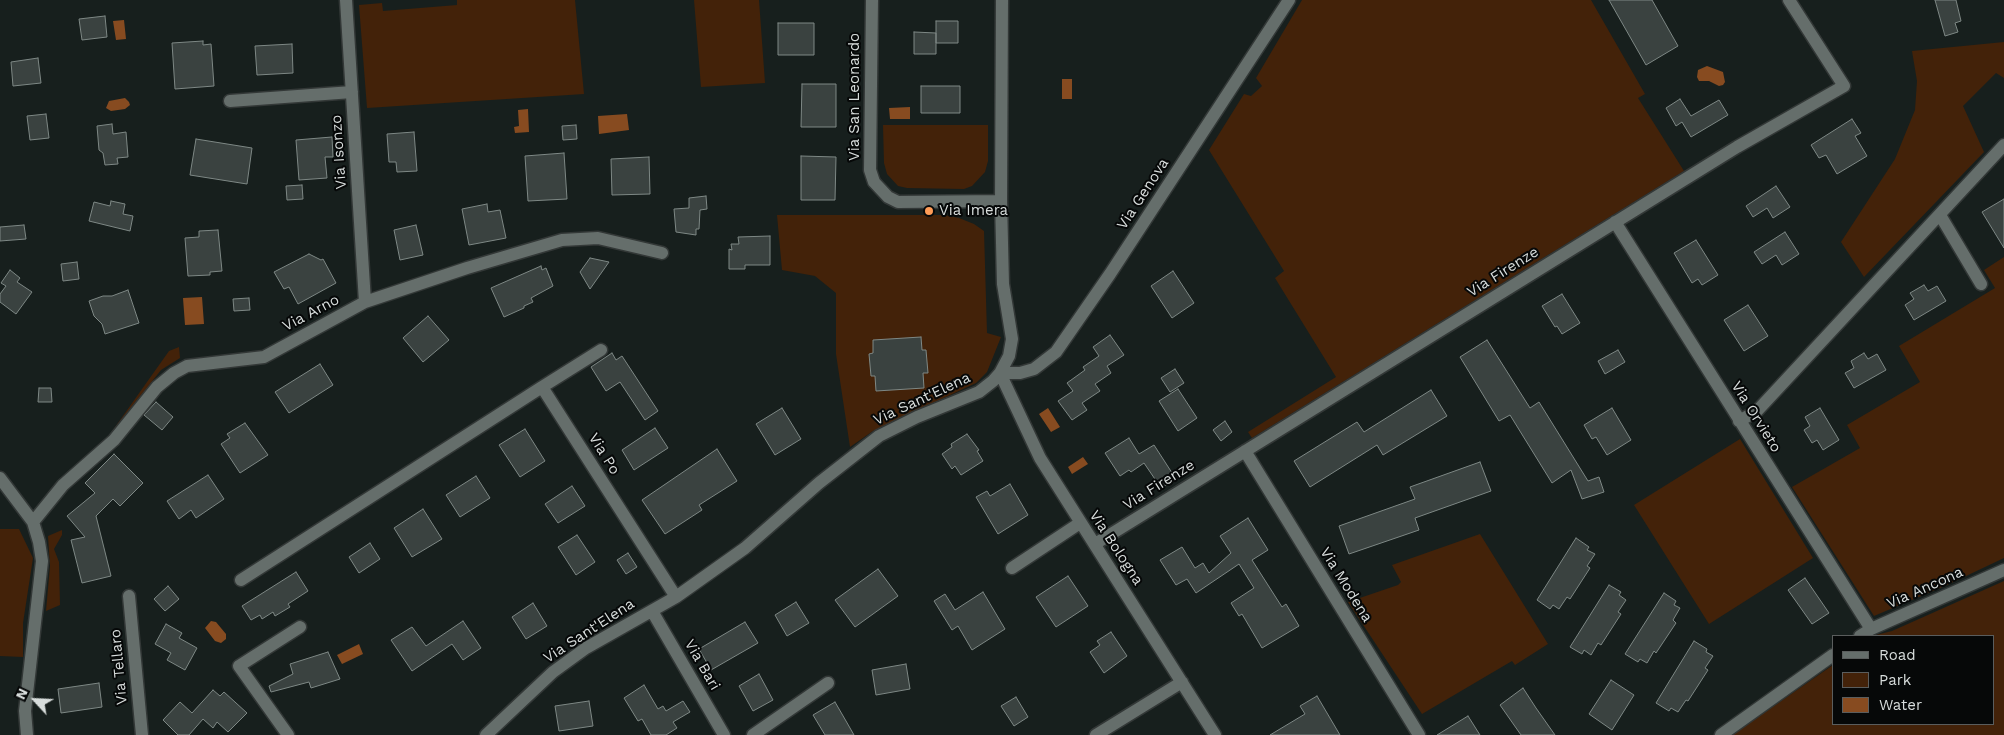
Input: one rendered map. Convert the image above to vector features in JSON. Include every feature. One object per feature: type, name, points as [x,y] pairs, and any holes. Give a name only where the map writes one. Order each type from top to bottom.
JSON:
[{"type":"street","name":"Via Isonzo","points":[[346,0],[365,302]]},
{"type":"street","name":"Via San Leonardo","points":[[872,0],[870,170],[874,182],[881,191],[898,202],[1001,201]]},
{"type":"street","name":"Via Sant'Elena","points":[[486,735],[553,672],[586,648],[676,598],[745,548],[819,483],[879,436],[917,417],[979,392],[993,382],[1000,373],[1009,356],[1012,339],[1003,284],[1001,201],[1002,0]]},
{"type":"street","name":"Via Genova","points":[[1000,373],[1020,373],[1034,369],[1056,352],[1110,274],[1289,0]]},
{"type":"street","name":"Via Firenze","points":[[1095,544],[1737,147],[1844,86],[1789,0]]},
{"type":"street","points":[[230,101],[352,92]]},
{"type":"street","points":[[1739,421],[1757,411],[2004,145]]},
{"type":"street","points":[[1940,215],[1982,284]]},
{"type":"street","name":"Via Orvieto","points":[[1615,222],[1739,421],[1866,633]]},
{"type":"street","name":"Via Arno","points":[[33,522],[63,485],[114,440],[157,387],[174,373],[187,366],[264,357],[365,302],[562,240],[598,238],[662,253]]},
{"type":"street","points":[[241,580],[601,350]]},
{"type":"street","name":"Via Bologna","points":[[1000,373],[1040,458],[1215,735]]},
{"type":"street","name":"Via Po","points":[[542,387],[676,598]]},
{"type":"street","name":"Via Modena","points":[[1245,452],[1419,735]]},
{"type":"street","points":[[0,478],[33,522],[42,561],[25,711],[27,735]]},
{"type":"street","points":[[1012,568],[1080,523]]},
{"type":"street","name":"Via Ancona","points":[[1866,633],[2004,570]]},
{"type":"street","name":"Via Tellaro","points":[[129,596],[142,735]]},
{"type":"street","name":"Via Bari","points":[[652,611],[724,735]]},
{"type":"street","points":[[288,735],[239,666],[300,628]]},
{"type":"street","points":[[1721,735],[1832,657]]},
{"type":"street","points":[[1096,735],[1182,682]]},
{"type":"street","points":[[753,735],[828,684]]},
{"type":"green space","points":[[457,0],[575,0],[584,94],[367,108],[359,5],[382,3],[383,11],[457,5]]},
{"type":"green space","points":[[694,0],[759,0],[765,83],[701,87]]},
{"type":"green space","points":[[1302,0],[1591,0],[1645,94],[1638,98],[1684,171],[1252,438],[1248,432],[1336,377],[1275,278],[1284,271],[1209,150],[1244,94],[1251,96],[1262,86],[1256,78]]},
{"type":"green space","points":[[2004,42],[2004,78],[1996,73],[1963,106],[1984,152],[1864,277],[1841,242],[1895,159],[1915,110],[1917,81],[1912,51]]},
{"type":"green space","points":[[883,125],[988,125],[988,161],[985,172],[972,186],[964,189],[907,188],[898,186],[887,174],[884,163]]},
{"type":"green space","points":[[777,215],[944,215],[974,224],[984,231],[987,333],[1001,337],[987,372],[976,383],[873,431],[850,447],[836,354],[836,293],[815,276],[782,270]]},
{"type":"green space","points":[[2004,257],[2004,558],[1874,616],[1792,487],[1860,448],[1847,425],[1920,382],[1899,346],[1995,288],[1984,270]]},
{"type":"green space","points":[[179,347],[180,358],[161,370],[108,437],[169,351]]},
{"type":"green space","points":[[1740,439],[1813,558],[1709,624],[1634,505]]},
{"type":"green space","points":[[0,529],[19,529],[33,558],[23,623],[23,657],[0,656]]},
{"type":"green space","points":[[62,530],[62,535],[54,549],[59,562],[60,605],[46,611],[50,566],[48,536]]},
{"type":"green space","points":[[1480,534],[1548,644],[1515,665],[1512,661],[1422,714],[1348,602],[1398,585],[1401,582],[1392,565]]},
{"type":"green space","points":[[2004,581],[2004,735],[1732,735],[1832,666],[1832,725],[1994,725],[1994,635],[1876,635],[1892,631]]},
{"type":"water","points":[[124,20],[126,39],[116,40],[113,21]]},
{"type":"water","points":[[1707,66],[1723,72],[1725,82],[1723,85],[1719,86],[1709,81],[1699,81],[1697,77],[1698,70]]},
{"type":"water","points":[[1062,79],[1072,79],[1072,99],[1062,99]]},
{"type":"water","points":[[125,98],[130,105],[125,109],[111,111],[106,108],[109,101]]},
{"type":"water","points":[[910,107],[910,119],[890,119],[889,108]]},
{"type":"water","points":[[528,109],[529,132],[515,133],[514,127],[519,126],[518,110]]},
{"type":"water","points":[[627,114],[629,130],[599,134],[598,116]]},
{"type":"water","points":[[202,297],[204,324],[185,325],[183,298]]},
{"type":"water","points":[[1048,408],[1060,427],[1051,432],[1039,414]]},
{"type":"water","points":[[1083,457],[1088,464],[1072,474],[1068,467]]},
{"type":"water","points":[[211,621],[216,622],[226,634],[226,639],[221,643],[215,641],[205,628]]},
{"type":"water","points":[[359,644],[363,654],[342,664],[337,655]]},
{"type":"building","points":[[1609,0],[1652,0],[1678,46],[1646,65]]},
{"type":"building","points":[[1935,0],[1956,0],[1961,21],[1955,23],[1958,32],[1945,36]]},
{"type":"building","points":[[105,16],[107,37],[82,40],[79,19]]},
{"type":"building","points":[[936,21],[958,21],[958,43],[936,43]]},
{"type":"building","points":[[778,23],[814,23],[814,55],[778,55]]},
{"type":"building","points":[[914,32],[936,33],[936,54],[914,54]]},
{"type":"building","points":[[203,41],[203,45],[211,44],[214,86],[175,89],[172,43]]},
{"type":"building","points":[[292,44],[293,73],[257,75],[255,46]]},
{"type":"building","points":[[38,58],[41,83],[13,86],[11,62]]},
{"type":"building","points":[[802,84],[836,84],[836,127],[801,127]]},
{"type":"building","points":[[921,86],[960,86],[960,113],[921,113]]},
{"type":"building","points":[[1680,99],[1691,116],[1719,100],[1728,115],[1691,137],[1682,122],[1676,126],[1666,108]]},
{"type":"building","points":[[46,114],[49,138],[30,140],[27,116]]},
{"type":"building","points":[[1852,119],[1861,133],[1855,136],[1867,156],[1837,174],[1826,155],[1819,158],[1811,145]]},
{"type":"building","points":[[112,124],[113,134],[126,132],[128,157],[117,158],[118,164],[105,165],[103,153],[99,150],[97,126]]},
{"type":"building","points":[[576,125],[577,139],[563,140],[562,126]]},
{"type":"building","points":[[414,132],[417,171],[397,172],[396,162],[389,162],[387,134]]},
{"type":"building","points":[[332,137],[333,157],[325,157],[327,178],[299,180],[296,140]]},
{"type":"building","points":[[196,139],[252,148],[247,184],[190,175]]},
{"type":"building","points":[[564,153],[567,199],[528,201],[525,156]]},
{"type":"building","points":[[801,156],[836,157],[835,200],[801,200]]},
{"type":"building","points":[[649,157],[650,194],[612,195],[611,159]]},
{"type":"building","points":[[302,185],[303,199],[287,200],[286,186]]},
{"type":"building","points":[[1776,186],[1790,207],[1773,218],[1767,208],[1753,217],[1746,206]]},
{"type":"building","points":[[706,196],[707,209],[700,210],[699,229],[696,229],[696,235],[676,232],[674,209],[689,208],[689,198]]},
{"type":"building","points":[[2004,199],[2004,248],[1982,212]]},
{"type":"building","points":[[111,201],[125,204],[123,214],[133,216],[130,231],[89,221],[94,202],[110,206]]},
{"type":"building","points":[[487,204],[488,212],[500,210],[506,238],[469,245],[462,209]]},
{"type":"building","points":[[24,225],[26,239],[0,241],[0,227]]},
{"type":"building","points":[[416,225],[423,255],[400,260],[394,230]]},
{"type":"building","points":[[218,230],[222,271],[210,272],[210,275],[188,276],[185,238],[199,237],[199,231]]},
{"type":"building","points":[[1785,232],[1799,254],[1782,265],[1776,255],[1762,264],[1754,252]]},
{"type":"building","points":[[770,236],[770,265],[745,265],[745,269],[729,269],[729,249],[732,250],[731,244],[739,244],[738,237]]},
{"type":"building","points":[[1696,240],[1718,275],[1702,285],[1698,279],[1692,283],[1674,253]]},
{"type":"building","points":[[309,254],[321,260],[323,259],[336,283],[298,304],[289,287],[284,289],[274,272]]},
{"type":"building","points":[[590,258],[609,262],[590,289],[580,272]]},
{"type":"building","points":[[77,262],[79,279],[63,281],[61,264]]},
{"type":"building","points":[[541,266],[542,270],[546,268],[553,286],[531,298],[533,302],[524,306],[524,308],[504,317],[491,288]]},
{"type":"building","points":[[10,270],[20,278],[17,282],[32,292],[16,314],[0,302],[0,294],[6,286],[1,283]]},
{"type":"building","points":[[1173,271],[1194,303],[1172,318],[1151,286]]},
{"type":"building","points":[[1924,285],[1928,291],[1937,286],[1946,301],[1914,320],[1905,305],[1914,299],[1910,293]]},
{"type":"building","points":[[128,290],[139,323],[105,334],[102,324],[94,316],[89,301]]},
{"type":"building","points":[[1562,294],[1580,323],[1562,334],[1557,326],[1555,327],[1542,306]]},
{"type":"building","points":[[249,298],[250,310],[234,311],[233,299]]},
{"type":"building","points":[[1748,305],[1768,336],[1744,351],[1724,320]]},
{"type":"building","points":[[428,316],[449,340],[423,362],[403,338]]},
{"type":"building","points":[[1110,335],[1124,355],[1107,366],[1111,373],[1095,384],[1100,391],[1082,403],[1087,410],[1072,420],[1058,401],[1073,391],[1067,383],[1085,370],[1083,367],[1099,356],[1093,347]]},
{"type":"building","points":[[921,337],[922,350],[926,350],[928,373],[923,373],[924,388],[876,391],[875,376],[871,376],[869,354],[873,353],[873,340]]},
{"type":"building","points":[[1487,340],[1530,408],[1539,402],[1588,481],[1599,477],[1604,492],[1582,499],[1571,470],[1552,483],[1510,415],[1499,421],[1460,357]]},
{"type":"building","points":[[1618,350],[1625,362],[1605,374],[1598,361]]},
{"type":"building","points":[[612,353],[616,360],[622,356],[658,411],[645,420],[620,382],[606,391],[591,367]]},
{"type":"building","points":[[1864,353],[1868,359],[1877,354],[1886,370],[1854,388],[1845,373],[1854,368],[1851,361]]},
{"type":"building","points":[[320,364],[333,385],[289,413],[275,392]]},
{"type":"building","points":[[1175,369],[1184,383],[1170,392],[1161,378]]},
{"type":"building","points":[[39,388],[51,388],[52,402],[38,402]]},
{"type":"building","points":[[1178,389],[1197,418],[1178,431],[1159,401]]},
{"type":"building","points":[[1431,390],[1447,416],[1383,455],[1377,445],[1310,487],[1294,461],[1357,422],[1364,432]]},
{"type":"building","points":[[156,402],[173,417],[162,430],[144,415]]},
{"type":"building","points":[[782,408],[801,439],[775,455],[756,424]]},
{"type":"building","points":[[1612,408],[1631,440],[1607,455],[1596,437],[1592,439],[1584,425]]},
{"type":"building","points":[[1820,408],[1839,440],[1823,450],[1817,440],[1812,443],[1804,430],[1810,426],[1805,417]]},
{"type":"building","points":[[1225,421],[1232,432],[1221,441],[1213,430]]},
{"type":"building","points":[[245,423],[268,455],[240,473],[221,444],[230,438],[227,434]]},
{"type":"building","points":[[655,428],[668,448],[634,470],[622,450]]},
{"type":"building","points":[[525,429],[545,461],[520,477],[499,445]]},
{"type":"building","points":[[967,434],[979,450],[977,451],[983,461],[961,475],[955,466],[952,469],[942,454],[952,447],[951,444]]},
{"type":"building","points":[[1129,438],[1139,454],[1154,445],[1176,479],[1161,488],[1144,463],[1131,472],[1129,470],[1120,476],[1105,453]]},
{"type":"building","points":[[717,449],[737,481],[699,505],[702,510],[665,534],[642,500]]},
{"type":"building","points":[[114,454],[143,483],[120,506],[113,499],[96,516],[111,576],[82,583],[71,540],[85,537],[67,516],[95,493],[85,483]]},
{"type":"building","points":[[1480,462],[1491,491],[1415,518],[1419,530],[1349,554],[1339,526],[1415,499],[1410,487]]},
{"type":"building","points":[[208,475],[224,499],[196,518],[191,510],[179,519],[167,501]]},
{"type":"building","points":[[476,476],[490,498],[460,517],[446,495]]},
{"type":"building","points":[[1010,484],[1028,515],[998,534],[976,497],[987,491],[990,496]]},
{"type":"building","points":[[572,486],[585,506],[558,523],[545,504]]},
{"type":"building","points":[[423,509],[442,539],[412,557],[394,528]]},
{"type":"building","points":[[1248,518],[1268,550],[1252,560],[1282,607],[1286,604],[1299,626],[1262,648],[1242,614],[1239,616],[1231,603],[1254,588],[1239,564],[1196,593],[1187,579],[1176,585],[1160,560],[1182,547],[1195,568],[1203,563],[1209,573],[1231,553],[1220,536]]},
{"type":"building","points":[[577,535],[595,562],[576,575],[558,547]]},
{"type":"building","points":[[1576,538],[1589,547],[1587,550],[1595,554],[1587,566],[1590,568],[1570,599],[1567,597],[1559,609],[1553,605],[1550,609],[1537,600]]},
{"type":"building","points":[[370,543],[380,559],[359,573],[349,557]]},
{"type":"building","points":[[628,553],[637,567],[626,574],[617,560]]},
{"type":"building","points":[[878,569],[898,596],[855,627],[835,600]]},
{"type":"building","points":[[296,572],[308,591],[288,604],[290,607],[275,616],[273,612],[262,619],[260,615],[251,620],[242,606]]},
{"type":"building","points":[[1068,576],[1088,606],[1056,627],[1036,597]]},
{"type":"building","points":[[1805,578],[1829,613],[1812,624],[1788,590]]},
{"type":"building","points":[[1609,585],[1621,592],[1619,595],[1626,600],[1618,612],[1621,614],[1601,645],[1598,643],[1591,655],[1584,650],[1582,654],[1570,647]]},
{"type":"building","points":[[168,586],[179,599],[165,611],[154,599]]},
{"type":"building","points":[[983,592],[1005,629],[972,650],[958,626],[952,630],[934,601],[945,594],[955,610]]},
{"type":"building","points":[[1664,593],[1676,601],[1674,605],[1680,608],[1673,620],[1676,623],[1647,663],[1640,659],[1638,662],[1625,654]]},
{"type":"building","points":[[796,602],[809,623],[787,636],[775,615]]},
{"type":"building","points":[[533,603],[547,626],[526,639],[512,617]]},
{"type":"building","points":[[463,621],[481,648],[463,660],[452,644],[412,671],[391,640],[412,627],[426,646]]},
{"type":"building","points":[[745,622],[758,643],[711,670],[699,649]]},
{"type":"building","points":[[166,624],[182,633],[179,638],[197,648],[185,670],[167,660],[171,653],[155,644]]},
{"type":"building","points":[[1111,632],[1127,656],[1104,673],[1090,652],[1100,645],[1097,641]]},
{"type":"building","points":[[1694,641],[1707,649],[1706,652],[1713,656],[1705,668],[1708,670],[1688,701],[1686,700],[1678,712],[1671,708],[1669,711],[1656,703]]},
{"type":"building","points":[[328,652],[340,679],[311,688],[309,682],[271,692],[269,686],[293,674],[290,664]]},
{"type":"building","points":[[906,664],[910,689],[876,695],[872,670]]},
{"type":"building","points":[[759,674],[773,700],[753,711],[739,686]]},
{"type":"building","points":[[1611,680],[1634,695],[1612,730],[1589,714]]},
{"type":"building","points":[[99,683],[102,707],[61,713],[58,689]]},
{"type":"building","points":[[644,685],[658,709],[663,706],[666,711],[683,701],[690,712],[673,722],[677,728],[666,735],[651,735],[642,719],[638,721],[624,698]]},
{"type":"building","points":[[1523,688],[1555,735],[1521,735],[1500,705]]},
{"type":"building","points":[[213,690],[220,696],[224,692],[247,713],[228,732],[217,722],[213,728],[203,719],[189,735],[178,735],[163,720],[180,702],[192,713]]},
{"type":"building","points":[[1317,696],[1340,735],[1270,735],[1305,714],[1300,706]]},
{"type":"building","points":[[1016,697],[1028,717],[1014,726],[1001,706]]},
{"type":"building","points":[[589,701],[593,726],[559,731],[555,706]]},
{"type":"building","points":[[835,702],[854,735],[825,735],[813,715]]},
{"type":"building","points":[[1468,716],[1480,735],[1437,735]]},
{"type":"place","name":"Via Imera","points":[[929,211]]}]
